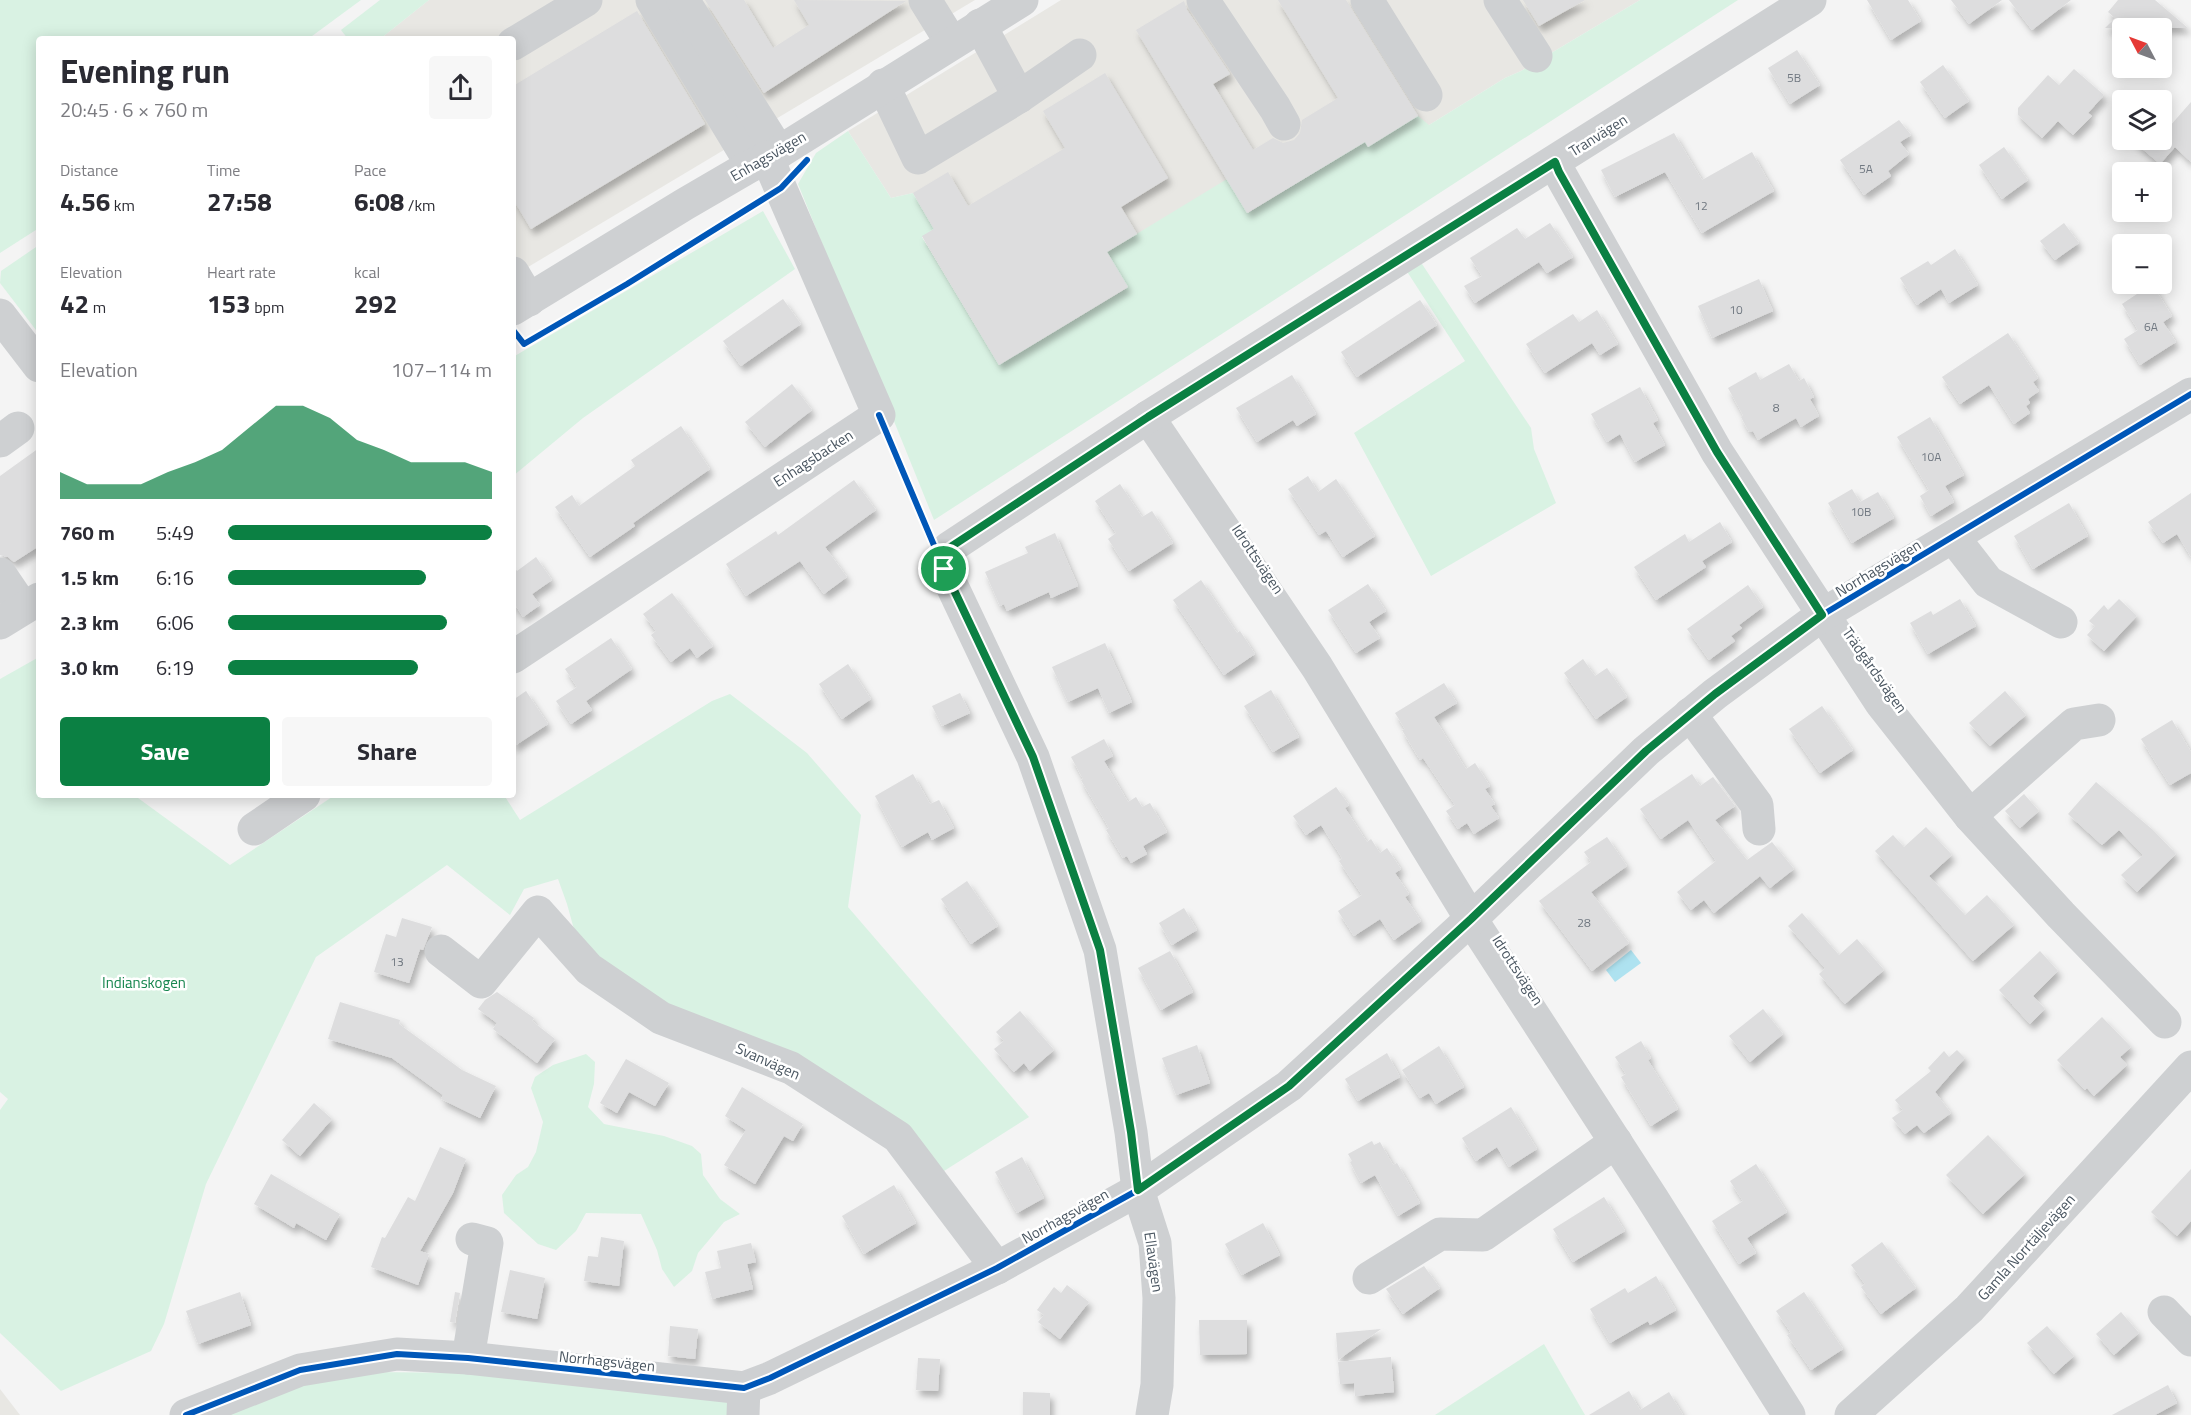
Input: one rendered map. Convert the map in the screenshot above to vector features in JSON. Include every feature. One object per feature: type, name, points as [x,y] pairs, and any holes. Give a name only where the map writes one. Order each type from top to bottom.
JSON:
[{"type":"street","points":[[516,42],[586,0]]},
{"type":"street","points":[[652,0],[766,158]]},
{"type":"street","points":[[683,0],[766,158]]},
{"type":"street","points":[[926,0],[951,42]]},
{"type":"street","name":"Enhagsvägen","points":[[518,294],[766,158],[1022,0]]},
{"type":"street","points":[[1203,0],[1284,124]]},
{"type":"street","points":[[1367,0],[1426,95]]},
{"type":"street","points":[[1500,0],[1536,56]]},
{"type":"street","name":"Tranvägen","points":[[944,569],[949,548],[1148,417],[1810,0]]},
{"type":"street","points":[[980,25],[1019,97]]},
{"type":"street","points":[[883,85],[918,158],[1019,97],[1080,55]]},
{"type":"street","name":"Enhagsbacken","points":[[516,655],[879,415],[766,158]]},
{"type":"street","name":"Trädgårdsvägen","points":[[1555,162],[1717,452],[1881,703],[1970,816],[2061,915],[2165,1022]]},
{"type":"street","points":[[0,315],[36,362]]},
{"type":"street","name":"Norrhagsvägen","points":[[186,1415],[300,1370],[397,1354],[468,1358],[744,1401],[770,1378],[997,1268],[1138,1190],[1289,1086],[1471,919],[1646,751],[1715,694],[1822,615],[2191,394]]},
{"type":"street","name":"Idrottsvägen","points":[[1148,417],[1317,667],[1471,919],[1789,1415]]},
{"type":"street","points":[[1953,537],[1988,582],[2061,622]]},
{"type":"street","name":"Ellavägen","points":[[944,569],[1033,757],[1100,950],[1131,1132],[1138,1190],[1155,1243],[1159,1298],[1157,1385],[1152,1415]]},
{"type":"street","points":[[0,574],[21,610]]},
{"type":"street","points":[[1690,714],[1757,805],[1760,829]]},
{"type":"street","points":[[1970,816],[2074,724],[2099,720]]},
{"type":"street","points":[[254,829],[300,798]]},
{"type":"street","name":"Svanvägen","points":[[441,951],[481,982],[538,912],[589,969],[661,1018],[791,1068],[898,1137],[997,1268]]},
{"type":"street","name":"Gamla Norrtäljevägen","points":[[1851,1415],[1969,1309],[2191,1067]]},
{"type":"street","points":[[1369,1278],[1440,1234],[1483,1235],[1616,1142]]},
{"type":"street","points":[[468,1358],[487,1243],[472,1239]]},
{"type":"street","points":[[2164,1312],[2191,1340]]},
{"type":"shaded area","points":[[429,0],[975,0],[516,274],[516,36],[384,36]]},
{"type":"shaded area","points":[[1061,0],[1640,0],[1429,125],[1336,159],[1247,213],[1227,179],[1128,287],[999,365],[922,236],[934,229],[913,193],[891,198],[848,131]]},
{"type":"shaded area","points":[[0,1389],[20,1415],[0,1415]]},
{"type":"green space","points":[[0,0],[361,0],[312,36],[36,36],[36,230],[0,253]]},
{"type":"green space","points":[[380,0],[429,0],[384,36],[346,36],[341,30]]},
{"type":"green space","points":[[1640,0],[1738,0],[934,520],[798,184],[816,153],[848,131],[891,198],[913,193],[934,229],[922,237],[999,365],[1127,288],[1107,252],[1227,179],[1248,213],[1336,159],[1310,115],[1418,116],[1429,125]]},
{"type":"green space","points":[[763,211],[795,269],[583,418],[516,474],[516,355]]},
{"type":"green space","points":[[36,247],[36,330],[0,283],[1,271]]},
{"type":"green space","points":[[1420,261],[1531,428],[1534,449],[1556,503],[1431,576],[1354,433],[1465,361],[1406,270]]},
{"type":"green space","name":"Indianskogen","points":[[36,659],[36,798],[138,798],[230,865],[330,798],[506,798],[520,820],[712,701],[730,694],[807,753],[861,815],[848,907],[1029,1117],[944,1171],[923,1148],[685,1021],[577,940],[558,879],[524,889],[510,915],[447,865],[316,957],[206,1184],[164,1324],[151,1351],[61,1391],[0,1333],[0,1110],[8,1099],[0,1092],[0,679]]},
{"type":"green space","points":[[586,1054],[595,1062],[594,1084],[588,1107],[604,1124],[664,1136],[692,1146],[701,1154],[703,1175],[720,1199],[740,1214],[724,1222],[698,1253],[692,1271],[674,1287],[662,1269],[657,1250],[641,1214],[586,1213],[576,1231],[556,1250],[538,1244],[504,1213],[502,1195],[516,1175],[528,1167],[536,1152],[543,1122],[531,1088],[535,1077],[553,1065]]},
{"type":"green space","points":[[1544,1344],[1585,1415],[1435,1415]]},
{"type":"green space","points":[[368,1372],[472,1373],[725,1400],[737,1415],[218,1415],[292,1381]]},
{"type":"water","points":[[1631,950],[1641,963],[1615,982],[1606,970]]},
{"type":"building","points":[[705,0],[744,0],[773,48],[809,25],[794,0],[906,1],[764,93]]},
{"type":"building","points":[[1278,0],[1346,0],[1418,116],[1368,147],[1365,142],[1247,213],[1136,30],[1184,1],[1187,10],[1230,74],[1213,84],[1253,150],[1273,138],[1283,143],[1294,140],[1300,133],[1302,120],[1338,98]]},
{"type":"building","points":[[1523,0],[1585,0],[1539,26]]},
{"type":"building","points":[[1867,0],[1908,0],[1921,21],[1891,40]]},
{"type":"building","points":[[1951,0],[2002,0],[1969,24]]},
{"type":"building","points":[[2009,0],[2071,0],[2032,30]]},
{"type":"building","points":[[2118,0],[2155,0],[2188,28],[2172,28],[2172,18],[2115,18],[2108,12]]},
{"type":"building","points":[[637,11],[705,124],[531,229],[516,204],[516,84]]},
{"type":"building","points":[[2112,21],[2112,28],[2105,28]]},
{"type":"building","points":[[1797,50],[1820,85],[1790,104],[1768,68]]},
{"type":"building","points":[[1943,65],[1969,101],[1945,118],[1920,82]]},
{"type":"building","points":[[2074,69],[2104,95],[2088,113],[2092,116],[2073,135],[2058,121],[2042,138],[2018,115],[2018,108],[2048,75],[2059,85]]},
{"type":"building","points":[[1105,73],[1168,178],[1121,207],[1137,234],[1107,252],[1128,287],[999,365],[922,236],[934,229],[913,193],[948,172],[968,206],[1065,148],[1043,111]]},
{"type":"building","points":[[2191,102],[2191,162],[2175,147],[2162,162],[2158,162],[2144,150],[2172,150],[2172,124]]},
{"type":"building","points":[[1899,120],[1911,135],[1900,142],[1909,154],[1888,171],[1891,176],[1864,195],[1840,160]]},
{"type":"building","points":[[1674,133],[1702,180],[1752,152],[1774,191],[1702,233],[1665,172],[1615,197],[1601,170]]},
{"type":"building","points":[[2004,147],[2028,180],[2002,199],[1979,165]]},
{"type":"building","points":[[1550,223],[1573,257],[1547,273],[1539,262],[1475,303],[1464,286],[1482,276],[1470,258],[1517,228],[1525,239]]},
{"type":"building","points":[[2064,223],[2079,243],[2055,260],[2040,241]]},
{"type":"building","points":[[1955,249],[1978,285],[1949,303],[1941,289],[1917,305],[1900,278],[1928,261],[1931,265]]},
{"type":"building","points":[[1759,279],[1773,311],[1712,338],[1698,306]]},
{"type":"building","points":[[2137,294],[2158,294],[2172,316],[2163,322],[2176,342],[2140,365],[2124,339],[2138,330],[2122,304]]},
{"type":"building","points":[[783,299],[801,324],[741,366],[723,341]]},
{"type":"building","points":[[1420,300],[1437,325],[1357,377],[1341,352]]},
{"type":"building","points":[[1597,310],[1618,344],[1600,355],[1592,343],[1545,373],[1526,344],[1573,314],[1579,322]]},
{"type":"building","points":[[2008,333],[2038,378],[2033,382],[2039,391],[2028,399],[2030,403],[2026,406],[2030,413],[2014,424],[1989,385],[1960,404],[1942,377]]},
{"type":"building","points":[[1789,364],[1799,381],[1804,378],[1814,397],[1810,399],[1819,416],[1801,427],[1796,418],[1758,440],[1753,431],[1749,432],[1741,417],[1743,415],[1728,388],[1756,372],[1760,380]]},
{"type":"building","points":[[1292,375],[1316,414],[1297,426],[1293,420],[1257,442],[1236,408]]},
{"type":"building","points":[[792,384],[812,410],[765,447],[745,422]]},
{"type":"building","points":[[1640,387],[1658,420],[1653,423],[1665,445],[1635,462],[1620,434],[1607,442],[1591,414]]},
{"type":"building","points":[[1930,417],[1964,475],[1945,486],[1954,502],[1931,516],[1920,496],[1929,490],[1897,437]]},
{"type":"building","points":[[681,426],[710,469],[633,523],[635,526],[590,557],[555,507],[572,495],[579,506],[635,466],[631,460]]},
{"type":"building","points":[[36,450],[36,548],[14,562],[0,555],[0,476]]},
{"type":"building","points":[[1308,476],[1318,492],[1336,479],[1375,536],[1343,557],[1326,531],[1319,535],[1288,489]]},
{"type":"building","points":[[854,480],[876,510],[825,547],[847,577],[824,594],[800,561],[746,596],[726,564],[776,531],[778,535]]},
{"type":"building","points":[[1120,484],[1142,517],[1152,511],[1173,543],[1129,571],[1108,539],[1116,533],[1095,501]]},
{"type":"building","points":[[1852,489],[1860,502],[1878,492],[1894,518],[1852,543],[1828,503]]},
{"type":"building","points":[[2191,493],[2191,557],[2177,534],[2163,543],[2148,522]]},
{"type":"building","points":[[2069,503],[2088,536],[2033,569],[2014,536]]},
{"type":"building","points":[[1720,522],[1732,542],[1702,561],[1706,567],[1656,600],[1634,567],[1685,534],[1689,542]]},
{"type":"building","points":[[1055,533],[1078,586],[1051,598],[1049,592],[1007,611],[1004,604],[1000,606],[985,572],[1028,553],[1025,547]]},
{"type":"building","points":[[536,557],[552,580],[532,594],[540,605],[523,617],[516,606],[517,571]]},
{"type":"building","points":[[1201,580],[1237,633],[1240,631],[1255,654],[1224,675],[1173,600]]},
{"type":"building","points":[[1368,584],[1386,611],[1369,622],[1380,638],[1356,653],[1328,610]]},
{"type":"building","points":[[1748,585],[1763,607],[1739,625],[1742,628],[1731,636],[1735,641],[1709,660],[1687,629]]},
{"type":"building","points":[[672,593],[713,646],[697,658],[690,648],[671,662],[651,635],[656,631],[643,614]]},
{"type":"building","points":[[1960,599],[1976,626],[1928,654],[1910,623],[1931,611],[1933,615]]},
{"type":"building","points":[[2119,599],[2137,616],[2104,651],[2087,635],[2095,626],[2089,621],[2104,605],[2108,610]]},
{"type":"building","points":[[611,638],[632,669],[586,701],[592,710],[571,724],[556,701],[577,687],[565,669]]},
{"type":"building","points":[[1105,643],[1132,702],[1109,713],[1098,688],[1068,702],[1052,667]]},
{"type":"building","points":[[1583,659],[1595,676],[1607,668],[1627,697],[1596,719],[1564,673]]},
{"type":"building","points":[[848,664],[871,699],[842,719],[819,684]]},
{"type":"building","points":[[1444,683],[1457,703],[1434,717],[1466,769],[1475,763],[1490,786],[1485,789],[1495,804],[1491,806],[1499,818],[1474,834],[1467,823],[1458,829],[1446,811],[1455,805],[1423,758],[1420,760],[1402,730],[1405,729],[1395,713]]},
{"type":"building","points":[[1271,690],[1299,737],[1273,752],[1244,706]]},
{"type":"building","points":[[526,691],[548,724],[516,745],[516,698]]},
{"type":"building","points":[[2005,691],[2026,715],[1990,746],[1969,723]]},
{"type":"building","points":[[960,693],[970,713],[942,726],[932,706]]},
{"type":"building","points":[[1822,706],[1853,750],[1820,773],[1789,729]]},
{"type":"building","points":[[2172,720],[2191,752],[2191,773],[2170,785],[2141,739]]},
{"type":"building","points":[[1104,739],[1113,756],[1104,761],[1128,802],[1136,797],[1142,807],[1150,803],[1167,832],[1143,846],[1147,854],[1131,863],[1127,856],[1123,858],[1106,830],[1109,828],[1081,780],[1083,779],[1071,757]]},
{"type":"building","points":[[913,774],[930,804],[939,800],[954,828],[932,840],[928,832],[902,847],[875,796]]},
{"type":"building","points":[[1692,774],[1700,786],[1713,777],[1735,806],[1715,820],[1747,860],[1772,842],[1794,869],[1770,888],[1760,876],[1714,913],[1704,900],[1691,910],[1677,892],[1716,861],[1688,820],[1661,839],[1640,809]]},
{"type":"building","points":[[2096,782],[2153,830],[2176,854],[2137,892],[2121,875],[2143,855],[2119,830],[2102,845],[2068,814]]},
{"type":"building","points":[[1336,787],[1349,805],[1345,808],[1367,842],[1371,839],[1380,853],[1387,848],[1401,869],[1395,873],[1409,894],[1405,897],[1421,921],[1394,940],[1380,919],[1354,936],[1338,911],[1362,895],[1339,861],[1342,858],[1321,825],[1306,835],[1293,816]]},
{"type":"building","points":[[2024,794],[2039,811],[2020,828],[2005,811]]},
{"type":"building","points":[[1926,827],[1952,855],[1929,876],[1965,915],[1987,895],[2014,925],[1973,961],[1875,851],[1893,835],[1904,847]]},
{"type":"building","points":[[1607,837],[1627,866],[1591,892],[1629,943],[1592,971],[1539,901],[1591,862],[1584,852]]},
{"type":"building","points":[[967,881],[998,926],[971,944],[941,899]]},
{"type":"building","points":[[1184,908],[1197,930],[1172,945],[1159,923]]},
{"type":"building","points":[[1802,913],[1839,955],[1857,939],[1884,970],[1845,1004],[1819,974],[1825,968],[1788,926]]},
{"type":"building","points":[[402,918],[432,927],[423,950],[420,949],[409,983],[374,972],[386,934],[396,937]]},
{"type":"building","points":[[1170,951],[1193,992],[1161,1010],[1138,968]]},
{"type":"building","points":[[2040,951],[2058,971],[2033,996],[2045,1009],[2030,1024],[1999,990]]},
{"type":"building","points":[[497,992],[534,1018],[532,1021],[555,1039],[537,1063],[493,1029],[497,1023],[478,1009],[485,1000]]},
{"type":"building","points":[[340,1002],[400,1020],[399,1024],[462,1070],[496,1086],[480,1118],[441,1099],[443,1095],[392,1058],[328,1039]]},
{"type":"building","points":[[1763,1009],[1783,1034],[1750,1062],[1729,1036]]},
{"type":"building","points":[[1020,1011],[1054,1050],[1030,1071],[1024,1063],[1014,1072],[994,1049],[1004,1041],[996,1032]]},
{"type":"building","points":[[2102,1017],[2131,1047],[2120,1057],[2127,1065],[2094,1096],[2087,1088],[2085,1090],[2057,1060]]},
{"type":"building","points":[[1641,1041],[1651,1058],[1648,1060],[1678,1109],[1651,1126],[1621,1077],[1626,1074],[1615,1057]]},
{"type":"building","points":[[1197,1045],[1210,1083],[1176,1095],[1162,1058]]},
{"type":"building","points":[[1439,1046],[1464,1087],[1436,1104],[1429,1093],[1420,1098],[1402,1070]]},
{"type":"building","points":[[1957,1050],[1965,1058],[1935,1092],[1951,1113],[1924,1133],[1917,1125],[1905,1134],[1892,1118],[1903,1110],[1895,1100],[1931,1071],[1928,1068],[1944,1051],[1949,1057]]},
{"type":"building","points":[[1387,1053],[1400,1077],[1358,1101],[1345,1079]]},
{"type":"building","points":[[626,1059],[669,1083],[655,1106],[629,1092],[617,1113],[600,1103]]},
{"type":"building","points":[[742,1087],[803,1124],[793,1141],[784,1136],[755,1184],[724,1165],[746,1130],[725,1116]]},
{"type":"building","points":[[314,1103],[332,1119],[300,1156],[282,1140]]},
{"type":"building","points":[[1511,1107],[1537,1149],[1509,1167],[1497,1147],[1476,1161],[1462,1138]]},
{"type":"building","points":[[1988,1135],[2025,1174],[1983,1214],[1946,1175]]},
{"type":"building","points":[[1372,1141],[1374,1145],[1380,1142],[1393,1165],[1397,1163],[1420,1203],[1398,1216],[1375,1175],[1361,1183],[1350,1162],[1352,1161],[1348,1154]]},
{"type":"building","points":[[440,1147],[466,1159],[453,1193],[420,1251],[429,1254],[418,1285],[371,1267],[382,1237],[385,1238],[408,1197],[415,1201]]},
{"type":"building","points":[[1022,1157],[1044,1198],[1017,1213],[995,1172]]},
{"type":"building","points":[[1756,1164],[1787,1212],[1747,1238],[1756,1253],[1739,1264],[1712,1221],[1743,1201],[1730,1181]]},
{"type":"building","points":[[2191,1169],[2191,1221],[2177,1236],[2151,1212]]},
{"type":"building","points":[[271,1174],[340,1214],[326,1240],[296,1223],[294,1228],[254,1204]]},
{"type":"building","points":[[894,1185],[916,1223],[864,1254],[842,1216]]},
{"type":"building","points":[[1604,1197],[1625,1231],[1573,1262],[1553,1229]]},
{"type":"building","points":[[1263,1223],[1280,1255],[1242,1275],[1225,1244]]},
{"type":"building","points":[[601,1237],[624,1241],[619,1286],[584,1281],[588,1256],[598,1257]]},
{"type":"building","points":[[1882,1242],[1916,1288],[1881,1314],[1861,1287],[1865,1284],[1851,1265]]},
{"type":"building","points":[[751,1243],[756,1262],[747,1264],[753,1289],[712,1299],[705,1272],[721,1268],[717,1251]]},
{"type":"building","points":[[1424,1266],[1440,1288],[1403,1314],[1386,1289]]},
{"type":"building","points":[[510,1270],[545,1278],[537,1319],[501,1312]]},
{"type":"building","points":[[1656,1276],[1676,1310],[1650,1325],[1648,1321],[1610,1343],[1590,1309],[1625,1288],[1628,1293]]},
{"type":"building","points":[[1067,1285],[1089,1302],[1060,1339],[1038,1322],[1044,1315],[1037,1310],[1054,1287],[1061,1293]]},
{"type":"building","points":[[240,1292],[251,1325],[198,1344],[186,1311]]},
{"type":"building","points":[[455,1292],[460,1293],[455,1323],[450,1322]]},
{"type":"building","points":[[1804,1292],[1843,1349],[1811,1370],[1787,1335],[1791,1333],[1776,1311]]},
{"type":"building","points":[[2121,1312],[2139,1333],[2114,1355],[2096,1334]]},
{"type":"building","points":[[1199,1320],[1247,1320],[1247,1354],[1200,1355]]},
{"type":"building","points":[[670,1326],[698,1329],[695,1359],[668,1356]]},
{"type":"building","points":[[2047,1326],[2074,1356],[2054,1374],[2027,1343]]},
{"type":"building","points":[[1381,1329],[1338,1360],[1336,1333]]},
{"type":"building","points":[[1391,1357],[1394,1392],[1355,1396],[1354,1383],[1340,1384],[1338,1362]]},
{"type":"building","points":[[918,1358],[940,1359],[938,1391],[916,1390]]},
{"type":"building","points":[[2168,1385],[2177,1403],[2155,1415],[2112,1415]]},
{"type":"building","points":[[1629,1391],[1640,1410],[1669,1392],[1683,1415],[1589,1415]]},
{"type":"building","points":[[1023,1392],[1050,1393],[1050,1415],[1023,1415]]},
{"type":"cycle path","points":[[516,334],[524,344],[627,284],[781,188],[807,160]]},
{"type":"cycle path","points":[[186,1415],[300,1370],[397,1354],[468,1358],[744,1388],[770,1378],[997,1268],[1138,1190],[1289,1086],[1471,919],[1646,751],[1715,694],[1822,615],[2191,394]]},
{"type":"cycle path","points":[[879,415],[944,569]]},
{"type":"route","points":[[1555,162],[1717,452],[1822,615],[1715,694],[1646,751],[1471,919],[1289,1086],[1138,1190],[1131,1132],[1100,950],[1033,757],[944,569],[949,548],[1148,417],[1555,162]]}]
